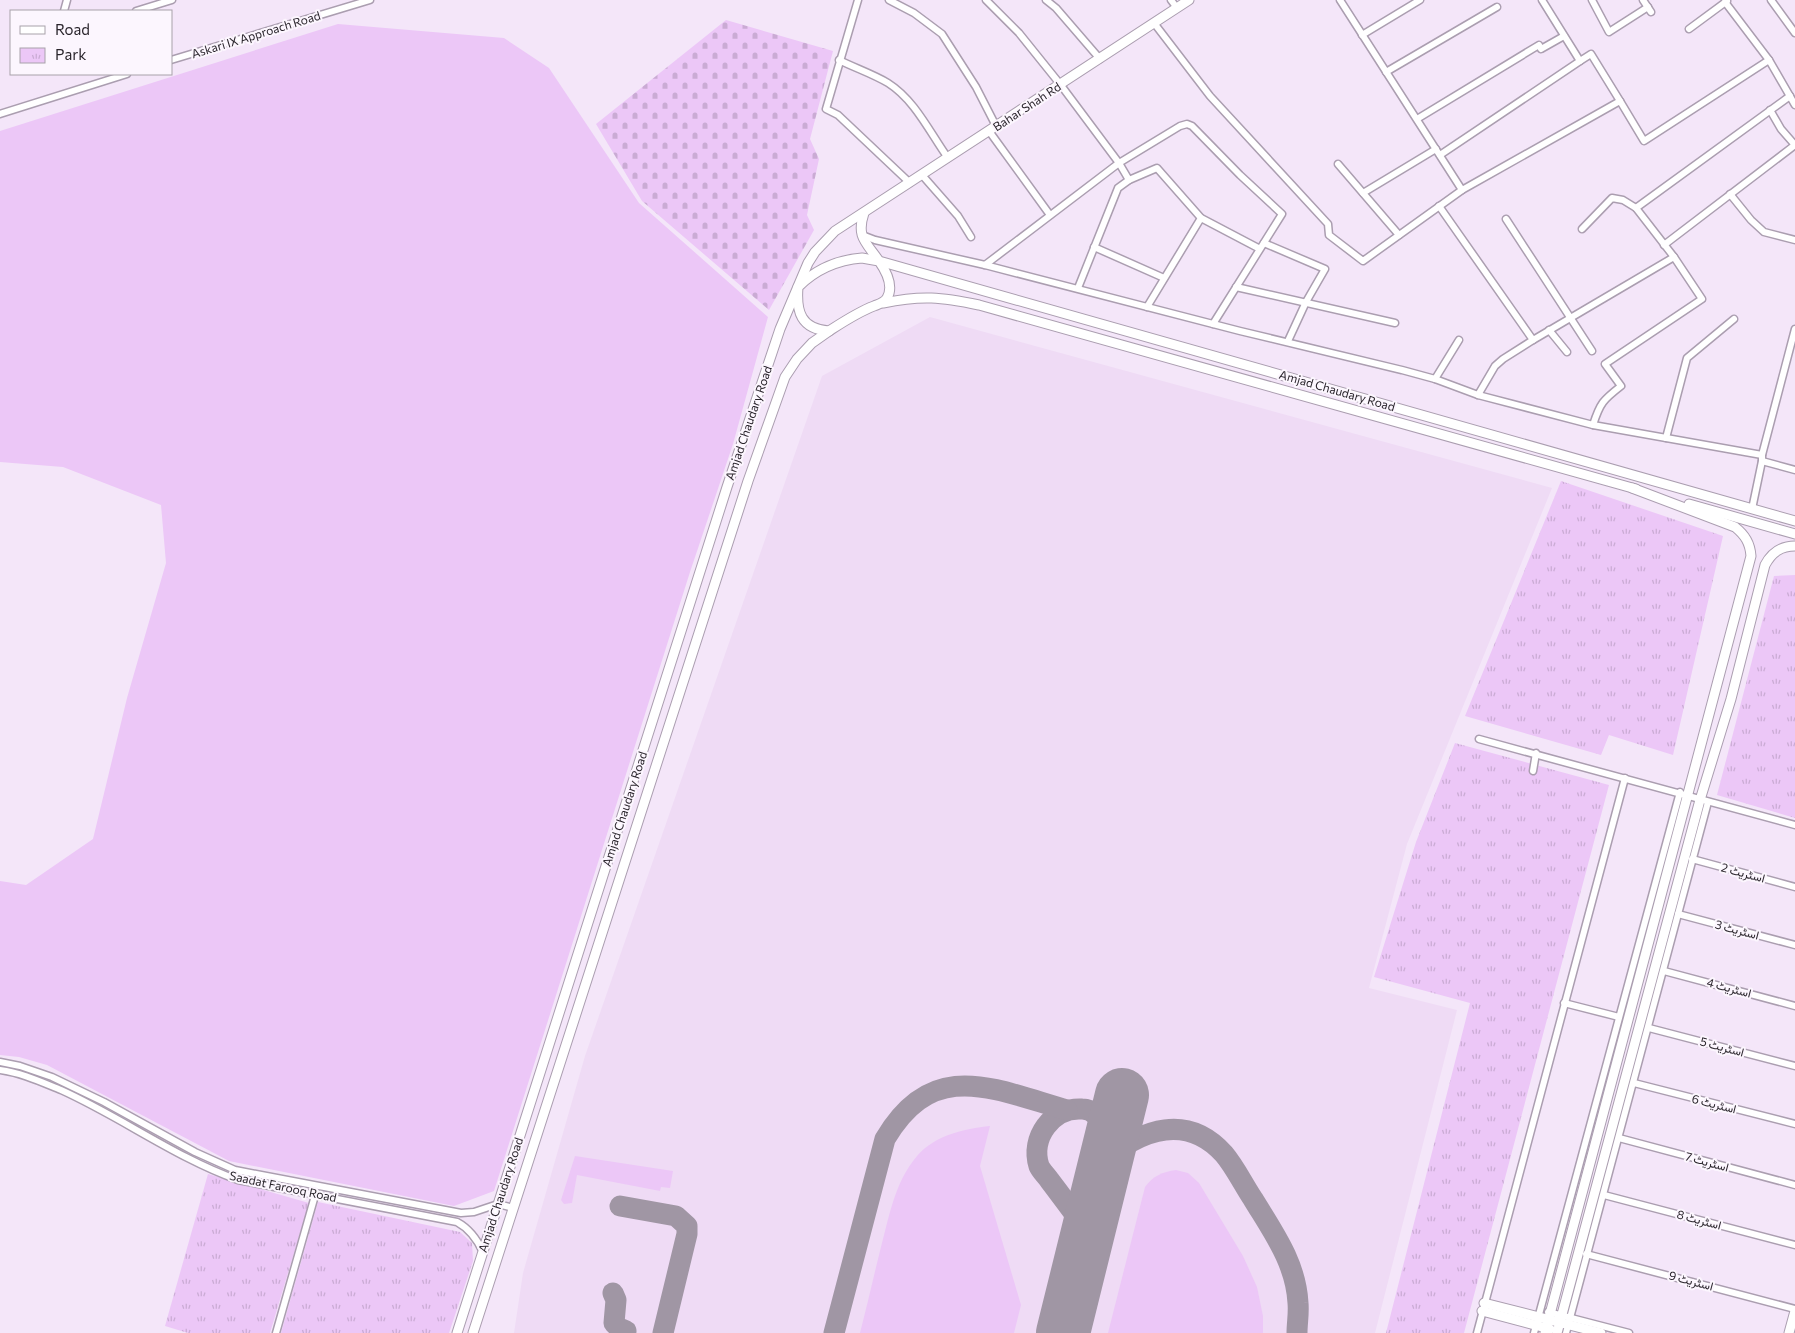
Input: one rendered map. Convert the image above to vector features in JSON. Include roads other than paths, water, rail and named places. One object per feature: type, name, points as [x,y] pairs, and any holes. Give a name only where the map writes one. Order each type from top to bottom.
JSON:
[{"type":"main road","name":"Bahar Shah Rd","points":[[864,213],[1189,0]]},
{"type":"main road","points":[[864,213],[860,226],[862,235],[885,269],[889,284],[887,298],[883,303],[853,316],[829,331],[814,329],[803,321],[798,310],[798,287],[818,271],[837,262],[862,258],[879,261]]},
{"type":"main road","name":"Amjad Chaudary Road","points":[[457,1333],[727,487],[780,329],[808,263],[825,241],[836,231],[864,213]]},
{"type":"main road","name":"Amjad Chaudary Road","points":[[879,261],[1795,521]]},
{"type":"main road","name":"Amjad Chaudary Road","points":[[883,303],[925,297],[944,298],[979,305],[1795,534]]},
{"type":"main road","name":"Amjad Chaudary Road","points":[[473,1333],[748,481],[777,397],[785,377],[797,359],[812,343],[829,331]]},
{"type":"main road","points":[[1548,1323],[1683,793],[1751,556],[1751,549],[1743,533],[1735,527],[1632,488]]},
{"type":"main road","points":[[1563,1326],[1704,801],[1765,565],[1770,556],[1778,549],[1786,546],[1795,546]]},
{"type":"main road","points":[[1483,1307],[1538,1321],[1601,1333]]},
{"type":"main road","points":[[1789,1333],[1795,1310]]},
{"type":"street","points":[[139,10],[172,0]]},
{"type":"street","name":"Askari IX Approach Road","points":[[172,60],[370,0]]},
{"type":"street","points":[[858,0],[826,109],[838,114],[910,183]]},
{"type":"street","points":[[889,0],[914,14],[942,34],[976,87],[993,129],[1050,215]]},
{"type":"street","points":[[986,0],[1019,33],[1060,84],[1119,163],[1129,180]]},
{"type":"street","points":[[1171,0],[1177,8]]},
{"type":"street","points":[[1340,0],[1462,190]]},
{"type":"street","points":[[1362,34],[1420,0]]},
{"type":"street","points":[[1542,0],[1580,61]]},
{"type":"street","points":[[1592,0],[1610,32],[1649,10],[1643,0]]},
{"type":"street","points":[[1771,0],[1795,32]]},
{"type":"street","points":[[1689,29],[1727,1],[1769,60],[1795,105]]},
{"type":"street","points":[[1051,2],[1100,59]]},
{"type":"street","points":[[1386,72],[1497,7]]},
{"type":"street","points":[[1154,23],[1210,96],[1328,224],[1329,235],[1363,261],[1462,190],[1620,100]]},
{"type":"street","points":[[1416,119],[1539,45],[1541,49],[1564,36]]},
{"type":"street","points":[[1363,193],[1438,152],[1591,54],[1644,141],[1769,60]]},
{"type":"street","points":[[839,60],[888,83],[901,94],[913,105],[948,158]]},
{"type":"street","points":[[0,114],[124,75]]},
{"type":"street","points":[[1636,208],[1790,96]]},
{"type":"street","points":[[1664,245],[1795,145],[1781,129],[1770,110]]},
{"type":"street","points":[[985,265],[1119,163],[1180,126],[1187,124],[1192,126],[1282,214],[1213,324]]},
{"type":"street","points":[[1338,164],[1399,235]]},
{"type":"street","points":[[1078,288],[1118,188],[1129,180],[1157,168],[1201,218],[1260,249]]},
{"type":"street","points":[[922,175],[958,216],[971,237]]},
{"type":"street","points":[[1730,194],[1751,220],[1764,232],[1795,240]]},
{"type":"street","points":[[1582,229],[1612,198],[1622,200],[1636,208],[1674,257],[1702,299],[1605,364],[1621,386],[1599,406],[1593,425]]},
{"type":"street","points":[[1439,206],[1533,340]]},
{"type":"street","points":[[1147,307],[1201,218]]},
{"type":"street","points":[[1506,219],[1592,351]]},
{"type":"street","points":[[862,235],[875,240],[1078,288],[1213,324],[1288,341],[1435,379],[1478,395],[1593,425],[1762,458],[1795,470]]},
{"type":"street","points":[[1264,243],[1325,269],[1306,302],[1288,341]]},
{"type":"street","points":[[1094,247],[1164,278]]},
{"type":"street","points":[[1478,395],[1495,366],[1503,359],[1674,257]]},
{"type":"street","points":[[1236,287],[1395,323]]},
{"type":"street","points":[[1666,438],[1687,358],[1734,319]]},
{"type":"street","points":[[1752,509],[1762,458],[1795,329]]},
{"type":"street","points":[[1549,330],[1567,352]]},
{"type":"street","points":[[1435,379],[1459,340]]},
{"type":"street","points":[[1479,739],[1795,825]]},
{"type":"street","points":[[1533,771],[1536,753]]},
{"type":"street","points":[[1476,1333],[1625,778]]},
{"type":"street","points":[[1538,1321],[1618,1017],[1683,793]]},
{"type":"street","points":[[1629,1333],[1563,1326],[1604,1195],[1649,1028],[1692,859],[1704,801]]},
{"type":"street","name":"اسٹریٹ 2","points":[[1692,859],[1795,887]]},
{"type":"street","name":"اسٹریٹ 3","points":[[1678,914],[1795,945]]},
{"type":"street","name":"اسٹریٹ 4","points":[[1664,971],[1795,1006]]},
{"type":"street","points":[[1564,1003],[1618,1017]]},
{"type":"street","name":"اسٹریٹ 5","points":[[1649,1028],[1795,1066]]},
{"type":"street","name":"Saadat Farooq Road","points":[[0,1062],[20,1066],[52,1077],[104,1102],[202,1156],[235,1170],[450,1212],[474,1212],[498,1204]]},
{"type":"street","name":"Saadat Farooq Road","points":[[0,1070],[22,1074],[84,1101],[192,1160],[228,1176],[457,1222],[473,1234],[483,1252]]},
{"type":"street","name":"اسٹریٹ 6","points":[[1634,1083],[1795,1124]]},
{"type":"street","name":"اسٹریٹ 7","points":[[1619,1138],[1795,1186]]},
{"type":"street","points":[[276,1333],[318,1187]]},
{"type":"street","name":"اسٹریٹ 8","points":[[1604,1195],[1795,1245]]},
{"type":"street","points":[[498,1204],[513,1208]]},
{"type":"street","name":"اسٹریٹ 9","points":[[1586,1254],[1795,1310]]}]
